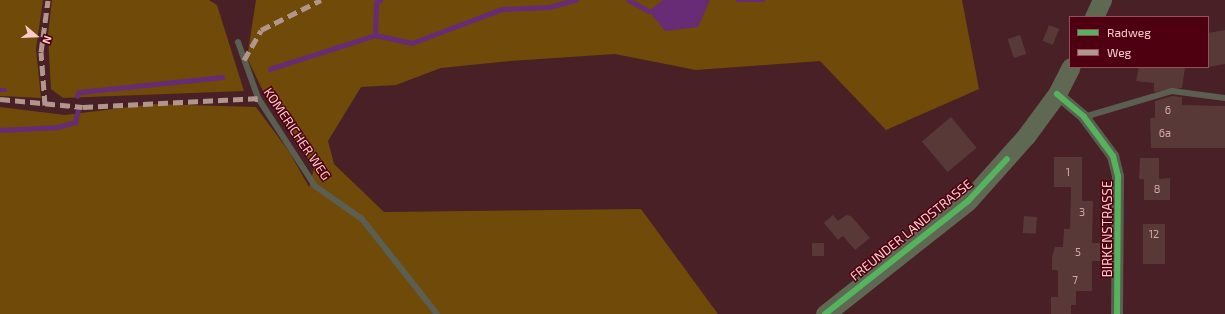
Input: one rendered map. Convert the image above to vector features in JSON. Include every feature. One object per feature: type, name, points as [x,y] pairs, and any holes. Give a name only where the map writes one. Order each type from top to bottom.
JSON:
[{"type":"main road","points":[[1094,16],[1102,0]]},
{"type":"main road","name":"FREUNDER LANDSTRASSE","points":[[824,314],[968,200],[1007,159],[1057,94],[1070,68]]},
{"type":"street","name":"BIRKENSTRASSE","points":[[1057,94],[1084,117],[1113,156],[1118,176],[1117,314]]},
{"type":"lane","name":"KOMERICHER WEG","points":[[238,42],[258,98],[315,186],[362,219],[437,314]]},
{"type":"lane","points":[[1084,117],[1172,91],[1225,98]]},
{"type":"shaded area","points":[[0,0],[43,0],[36,49],[41,98],[0,96]]},
{"type":"shaded area","points":[[52,0],[209,0],[217,5],[244,91],[63,98],[51,89],[48,35]]},
{"type":"shaded area","points":[[256,0],[962,0],[979,89],[886,130],[820,61],[696,70],[615,54],[510,61],[441,68],[396,85],[361,87],[328,141],[334,164],[384,212],[641,209],[718,314],[0,314],[0,107],[65,115],[153,104],[256,107],[290,153],[309,187],[314,168],[263,91],[247,58]]},
{"type":"shaded area","points":[[663,0],[710,0],[698,27],[665,31],[649,11]]},
{"type":"building","points":[[1049,25],[1059,29],[1053,45],[1043,41]]},
{"type":"building","points":[[1225,30],[1225,64],[1209,67],[1209,33]]},
{"type":"building","points":[[1020,35],[1026,54],[1014,58],[1008,39]]},
{"type":"building","points":[[1139,68],[1185,68],[1182,88],[1154,92],[1154,83],[1136,81]]},
{"type":"building","points":[[1172,96],[1182,97],[1182,105],[1225,106],[1225,148],[1151,148],[1150,118],[1155,118],[1155,101]]},
{"type":"building","points":[[951,117],[977,148],[948,172],[922,141]]},
{"type":"building","points":[[1054,157],[1082,157],[1082,201],[1093,201],[1092,243],[1100,243],[1100,261],[1092,261],[1092,291],[1076,291],[1076,305],[1071,305],[1071,314],[1051,314],[1051,297],[1058,297],[1058,270],[1052,270],[1052,257],[1055,247],[1063,247],[1064,229],[1070,229],[1071,187],[1054,187]]},
{"type":"building","points":[[1140,158],[1159,158],[1159,179],[1170,178],[1170,200],[1144,200],[1144,179],[1139,179]]},
{"type":"building","points":[[833,215],[838,221],[846,215],[851,216],[870,238],[855,250],[843,236],[838,240],[824,223]]},
{"type":"building","points":[[1024,216],[1037,217],[1036,234],[1023,233]]},
{"type":"building","points":[[1143,224],[1165,224],[1165,264],[1143,264]]},
{"type":"building","points":[[812,243],[824,243],[824,256],[812,256]]},
{"type":"waterway","points":[[375,35],[376,3],[380,0]]},
{"type":"waterway","points":[[270,69],[375,35],[412,43],[502,9],[549,7],[576,0]]},
{"type":"waterway","points":[[629,0],[649,11]]},
{"type":"waterway","points":[[738,0],[763,0]]},
{"type":"waterway","points":[[77,96],[79,92],[222,77]]},
{"type":"waterway","points":[[0,90],[5,90]]},
{"type":"waterway","points":[[0,130],[58,127],[75,122],[78,110]]},
{"type":"marked path","points":[[45,105],[41,52],[48,0]]},
{"type":"marked path","points":[[244,60],[261,30],[321,0]]},
{"type":"marked path","points":[[0,99],[83,107],[258,98]]},
{"type":"cycle path","points":[[1057,94],[1084,117],[1113,156],[1118,176],[1117,314]]},
{"type":"cycle path","points":[[825,314],[968,201],[1007,159]]}]
